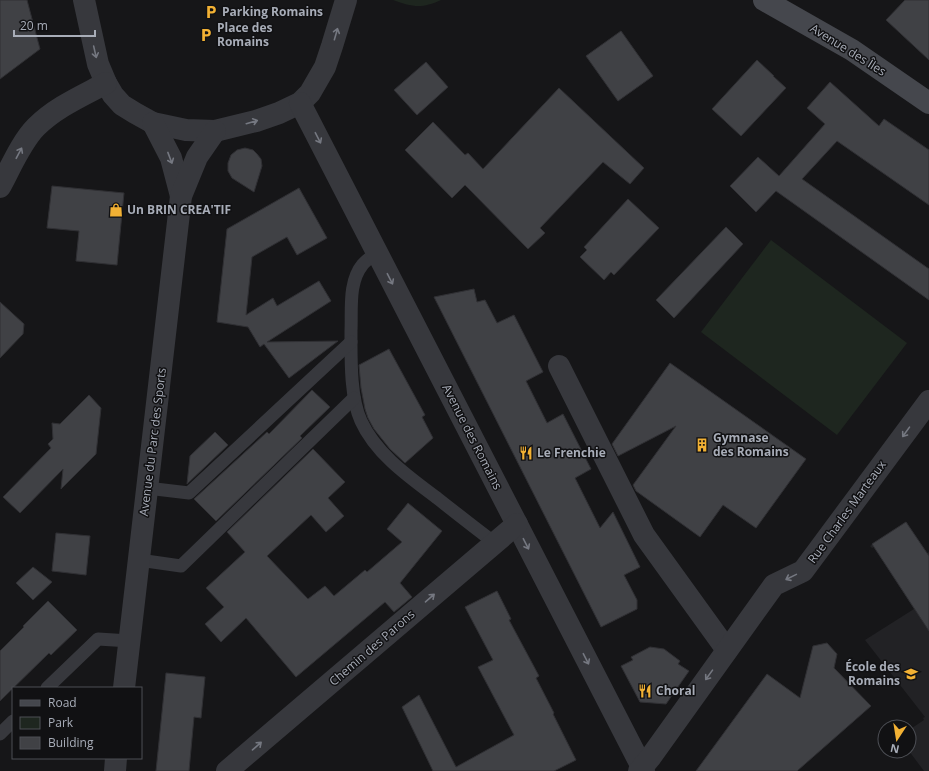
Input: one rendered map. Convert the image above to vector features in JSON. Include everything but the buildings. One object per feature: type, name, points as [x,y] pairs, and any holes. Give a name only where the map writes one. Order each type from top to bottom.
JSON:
[{"type":"street","points":[[84,0],[98,64],[113,95],[122,105],[153,123],[186,130],[214,131],[245,124],[274,115],[300,103],[310,93],[325,67],[346,0]]},
{"type":"street","name":"Avenue des Îles","points":[[764,0],[852,50],[929,103]]},
{"type":"street","points":[[0,187],[24,142],[36,127],[61,106],[106,83]]},
{"type":"street","name":"Avenue des Romains","points":[[300,103],[642,770]]},
{"type":"street","name":"Avenue du Parc des Sports","points":[[153,123],[171,158],[181,196]]},
{"type":"street","name":"Avenue du Parc des Sports","points":[[124,687],[181,196],[197,156],[214,131]]},
{"type":"street","points":[[559,366],[644,535],[727,650]]},
{"type":"street","name":"Rue Charles Marteaux","points":[[642,770],[774,585],[804,571],[929,401]]},
{"type":"street","name":"Chemin des Parons","points":[[227,771],[516,524]]},
{"type":"street","points":[[115,771],[116,759]]},
{"type":"lane","points":[[376,252],[363,264],[354,280],[352,292],[351,342],[354,398],[360,420],[373,442],[396,465],[495,543]]},
{"type":"lane","points":[[147,488],[189,493],[351,342]]},
{"type":"lane","points":[[139,560],[181,566],[354,398]]},
{"type":"lane","points":[[48,687],[98,639],[130,641]]},
{"type":"lane","points":[[0,734],[12,722]]},
{"type":"shaded area","name":"École des Romains","points":[[906,522],[908,524],[905,526],[924,555],[929,552],[929,771],[924,771],[915,759],[917,759],[917,725],[924,720],[923,718],[925,717],[865,640],[914,609],[874,547],[872,548],[870,546]]},
{"type":"green space","points":[[393,0],[441,0],[428,5],[417,6]]},
{"type":"green space","points":[[771,240],[907,343],[837,435],[701,332]]},
{"type":"place","name":"Parking Romains","points":[[211,12]]},
{"type":"place","name":"Place des Romains","points":[[206,35]]},
{"type":"place","name":"Un BRIN CREA'TIF","points":[[116,210]]},
{"type":"place","name":"Gymnase des Romains","points":[[702,445]]},
{"type":"place","name":"Le Frenchie","points":[[526,453]]},
{"type":"place","name":"École des Romains","points":[[911,674]]},
{"type":"place","name":"Choral","points":[[645,691]]}]
